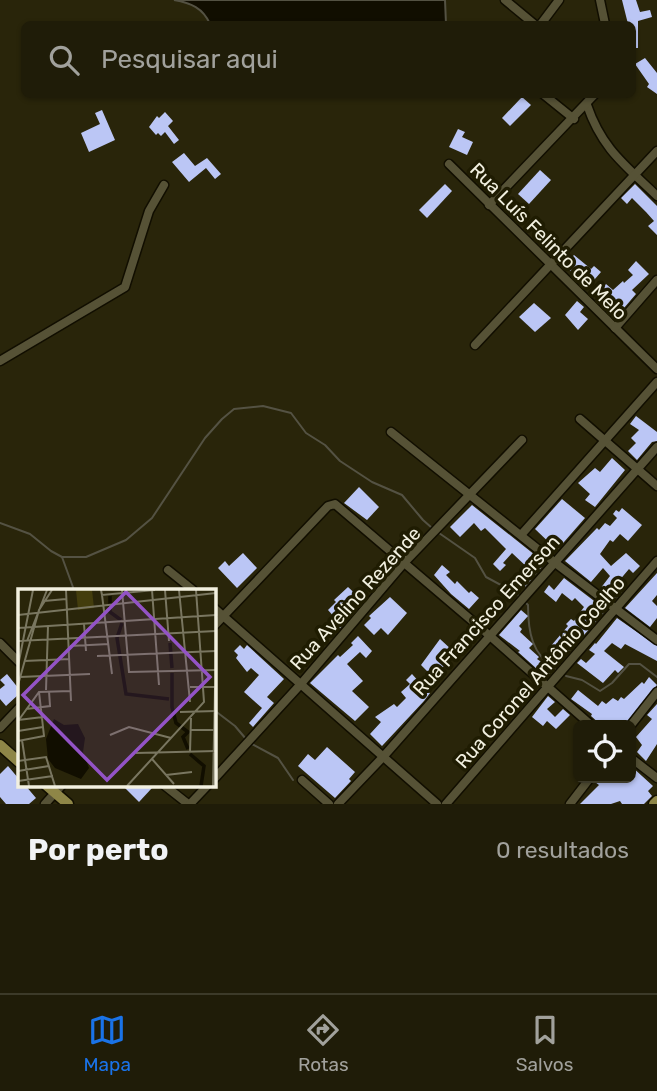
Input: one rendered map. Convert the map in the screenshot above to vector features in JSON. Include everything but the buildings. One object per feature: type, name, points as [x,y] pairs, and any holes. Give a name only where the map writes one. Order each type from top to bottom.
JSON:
[{"type":"main road","points":[[0,745],[18,761]]},
{"type":"main road","points":[[59,789],[68,804]]},
{"type":"street","points":[[505,0],[530,21]]},
{"type":"street","points":[[543,21],[559,0]]},
{"type":"street","points":[[600,0],[604,21]]},
{"type":"street","points":[[548,98],[574,119]]},
{"type":"street","points":[[489,205],[592,98]]},
{"type":"street","points":[[587,105],[593,124],[606,146],[657,196]]},
{"type":"street","points":[[475,345],[657,151]]},
{"type":"street","name":"Rua Luís Felinto de Melo","points":[[449,164],[657,369]]},
{"type":"street","points":[[0,361],[125,287],[149,211],[164,185]]},
{"type":"street","points":[[615,328],[657,280]]},
{"type":"street","points":[[521,536],[657,382]]},
{"type":"street","points":[[580,419],[657,486]]},
{"type":"street","points":[[391,432],[554,562],[657,639]]},
{"type":"street","name":"Rua Avelino Rezende","points":[[215,778],[300,685],[404,563],[522,440]]},
{"type":"street","name":"Rua Francisco Emerson","points":[[338,804],[383,757],[657,447]]},
{"type":"street","points":[[215,625],[328,506],[338,506],[585,720]]},
{"type":"street","name":"Rua Coronel Antônio Coelho","points":[[446,804],[657,561]]},
{"type":"street","points":[[168,570],[192,589]]},
{"type":"street","points":[[215,609],[437,804]]},
{"type":"street","points":[[0,643],[18,661]]},
{"type":"street","points":[[636,720],[657,692]]},
{"type":"street","points":[[0,728],[18,709]]},
{"type":"street","points":[[636,762],[657,778]]},
{"type":"street","points":[[302,780],[329,804]]},
{"type":"street","points":[[570,804],[586,783]]},
{"type":"street","points":[[164,786],[189,804],[207,786]]},
{"type":"street","points":[[45,804],[59,789]]},
{"type":"shaded area","points":[[174,0],[445,0],[446,21],[208,21],[196,7]]},
{"type":"waterway","points":[[62,557],[86,557],[126,540],[152,518],[205,438],[222,419],[234,409],[263,406],[291,413],[306,433],[325,445],[340,461],[372,482],[402,495],[432,528]]},
{"type":"waterway","points":[[0,523],[30,534],[62,557],[74,589]]},
{"type":"waterway","points":[[439,533],[475,558],[486,577],[521,598]]},
{"type":"waterway","points":[[525,602],[528,605],[533,642],[542,657],[556,670]]},
{"type":"waterway","points":[[566,676],[582,680],[600,691],[612,683],[629,664],[640,664],[657,677]]},
{"type":"waterway","points":[[215,711],[235,726],[246,739]]},
{"type":"waterway","points":[[250,743],[278,758],[293,780]]}]
